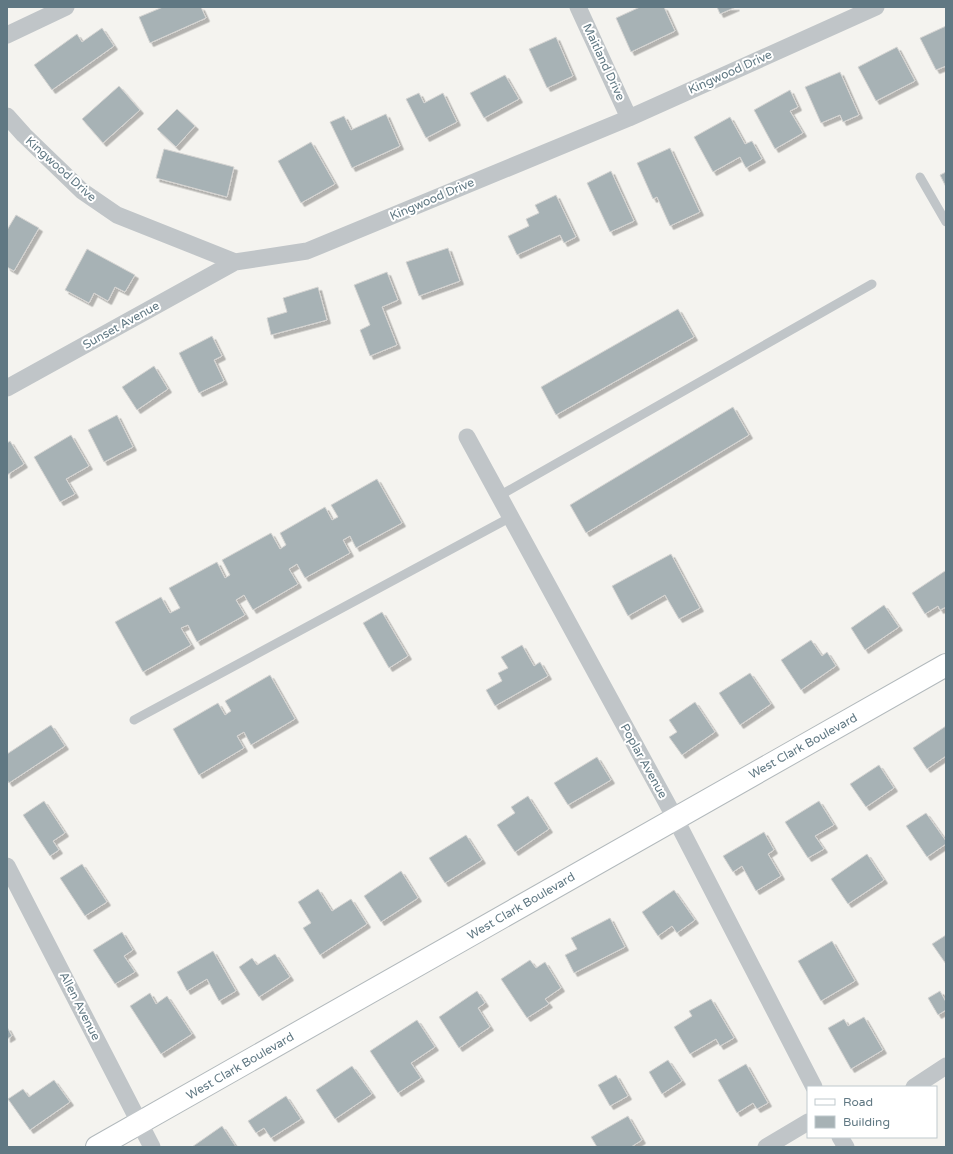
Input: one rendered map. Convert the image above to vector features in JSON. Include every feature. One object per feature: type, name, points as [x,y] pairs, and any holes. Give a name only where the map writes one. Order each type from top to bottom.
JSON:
[{"type":"street","points":[[7,35],[66,7]]},
{"type":"street","name":"Maitland Drive","points":[[578,7],[629,118]]},
{"type":"street","name":"Kingwood Drive","points":[[7,116],[24,135],[82,191],[117,215],[235,262],[307,251],[629,118],[876,7]]},
{"type":"street","name":"Sunset Avenue","points":[[7,388],[235,262]]},
{"type":"street","name":"Poplar Avenue","points":[[467,438],[675,818],[813,1086]]},
{"type":"street","name":"West Clark Boulevard","points":[[97,1147],[946,665]]},
{"type":"street","name":"Allen Avenue","points":[[7,866],[152,1147]]},
{"type":"street","points":[[916,1086],[946,1066]]},
{"type":"street","points":[[766,1147],[807,1123]]},
{"type":"street","points":[[841,1138],[846,1147]]},
{"type":"lane","points":[[920,177],[946,222]]},
{"type":"lane","points":[[499,496],[872,284]]},
{"type":"lane","points":[[134,720],[511,517]]},
{"type":"building","points":[[163,7],[201,7],[206,18],[150,43],[139,17]]},
{"type":"building","points":[[640,7],[664,7],[675,31],[631,52],[616,18]]},
{"type":"building","points":[[717,7],[736,7],[720,14]]},
{"type":"building","points":[[946,26],[946,66],[936,70],[920,38]]},
{"type":"building","points":[[102,28],[114,46],[52,90],[34,65],[77,34],[82,42]]},
{"type":"building","points":[[556,37],[573,76],[547,88],[529,49]]},
{"type":"building","points":[[897,47],[915,81],[876,101],[858,67]]},
{"type":"building","points":[[840,72],[859,115],[843,122],[840,115],[821,123],[805,87]]},
{"type":"building","points":[[505,75],[519,99],[484,118],[470,93]]},
{"type":"building","points":[[119,86],[140,110],[103,143],[82,119]]},
{"type":"building","points":[[790,90],[798,107],[790,111],[803,133],[775,149],[754,110]]},
{"type":"building","points":[[419,93],[424,103],[443,93],[457,122],[426,138],[406,99]]},
{"type":"building","points":[[177,109],[195,126],[176,147],[157,129]]},
{"type":"building","points":[[386,114],[400,146],[352,168],[330,122],[344,116],[351,130]]},
{"type":"building","points":[[730,117],[745,144],[752,141],[762,159],[746,168],[740,157],[713,172],[694,137]]},
{"type":"building","points":[[311,142],[335,184],[301,203],[278,161]]},
{"type":"building","points":[[670,148],[700,212],[670,226],[657,197],[653,199],[637,163]]},
{"type":"building","points":[[164,149],[234,167],[227,197],[156,178]]},
{"type":"building","points":[[611,171],[634,221],[610,232],[587,183]]},
{"type":"building","points":[[946,172],[946,187],[940,175]]},
{"type":"building","points":[[556,195],[576,237],[564,243],[560,235],[517,255],[508,236],[529,226],[526,219],[539,213],[535,205]]},
{"type":"building","points":[[16,215],[39,228],[14,271],[7,267],[7,230]]},
{"type":"building","points":[[448,248],[460,281],[419,296],[406,262]]},
{"type":"building","points":[[87,249],[135,275],[125,292],[115,287],[108,301],[94,293],[89,303],[65,290]]},
{"type":"building","points":[[387,272],[398,300],[382,307],[397,345],[370,356],[360,330],[370,325],[354,285]]},
{"type":"building","points":[[318,287],[327,320],[271,335],[267,318],[287,312],[283,298]]},
{"type":"building","points":[[678,309],[694,337],[556,415],[541,387]]},
{"type":"building","points":[[212,336],[222,356],[214,360],[224,381],[199,393],[179,353]]},
{"type":"building","points":[[154,366],[168,389],[137,410],[122,387]]},
{"type":"building","points":[[733,407],[749,435],[586,533],[570,505]]},
{"type":"building","points":[[117,415],[133,447],[104,462],[88,430]]},
{"type":"building","points":[[71,435],[89,466],[66,479],[75,494],[60,502],[34,457]]},
{"type":"building","points":[[10,441],[24,464],[7,475],[7,443]]},
{"type":"building","points":[[377,479],[402,523],[356,548],[350,536],[343,540],[350,553],[305,578],[297,564],[289,569],[298,584],[253,610],[244,595],[236,600],[245,615],[197,642],[188,625],[181,628],[191,645],[143,672],[115,622],[161,597],[170,613],[180,608],[169,588],[217,562],[225,578],[230,575],[222,560],[271,533],[280,549],[286,545],[280,533],[325,507],[332,520],[338,517],[331,505]]},
{"type":"building","points":[[671,554],[700,608],[679,619],[665,595],[628,616],[612,586]]},
{"type":"building","points":[[945,571],[946,607],[940,610],[938,606],[925,614],[912,593]]},
{"type":"building","points":[[884,605],[899,627],[865,650],[851,628]]},
{"type":"building","points":[[382,612],[408,656],[389,668],[363,623]]},
{"type":"building","points":[[811,640],[822,656],[827,652],[836,666],[801,690],[781,660]]},
{"type":"building","points":[[522,645],[534,666],[540,662],[548,676],[495,706],[486,690],[502,681],[498,673],[508,668],[501,657]]},
{"type":"building","points":[[750,673],[771,704],[740,725],[719,693]]},
{"type":"building","points":[[270,675],[295,719],[251,745],[244,732],[237,736],[244,748],[199,775],[173,729],[218,703],[225,715],[231,711],[225,701]]},
{"type":"building","points":[[695,702],[715,732],[682,755],[669,737],[677,732],[669,720]]},
{"type":"building","points":[[51,725],[65,746],[9,783],[7,780],[7,754]]},
{"type":"building","points":[[946,726],[946,756],[927,769],[913,748]]},
{"type":"building","points":[[597,757],[611,780],[568,805],[554,783]]},
{"type":"building","points":[[879,765],[894,788],[866,807],[850,784]]},
{"type":"building","points":[[528,796],[549,829],[515,852],[497,825],[515,813],[511,807]]},
{"type":"building","points":[[44,801],[65,833],[53,841],[59,850],[50,856],[23,815]]},
{"type":"building","points":[[819,801],[834,825],[815,836],[824,849],[808,858],[785,822]]},
{"type":"building","points":[[926,813],[946,841],[946,844],[927,857],[906,826]]},
{"type":"building","points":[[764,832],[774,850],[768,854],[781,876],[756,891],[742,866],[733,872],[723,856]]},
{"type":"building","points":[[466,835],[482,860],[445,883],[429,858]]},
{"type":"building","points":[[867,854],[884,880],[848,904],[831,879]]},
{"type":"building","points":[[82,864],[107,902],[85,916],[60,878]]},
{"type":"building","points":[[401,871],[418,898],[381,922],[364,896]]},
{"type":"building","points":[[318,889],[332,911],[351,899],[367,924],[320,955],[303,928],[311,923],[298,902]]},
{"type":"building","points":[[674,890],[695,920],[677,933],[672,926],[658,936],[642,912]]},
{"type":"building","points":[[610,918],[625,947],[574,973],[565,955],[577,949],[571,938]]},
{"type":"building","points":[[122,932],[133,950],[124,956],[135,972],[115,984],[93,950]]},
{"type":"building","points":[[946,935],[946,964],[932,944]]},
{"type":"building","points":[[832,941],[855,981],[821,1001],[798,961]]},
{"type":"building","points":[[213,951],[236,991],[219,1001],[207,979],[187,991],[177,972]]},
{"type":"building","points":[[275,954],[290,977],[259,997],[239,967],[252,958],[257,965]]},
{"type":"building","points":[[530,960],[536,968],[545,962],[561,988],[545,999],[549,1004],[527,1018],[501,979]]},
{"type":"building","points":[[477,991],[485,1003],[478,1008],[490,1027],[459,1048],[439,1017]]},
{"type":"building","points":[[940,991],[946,1002],[946,1010],[938,1015],[928,998]]},
{"type":"building","points":[[150,993],[156,1004],[167,996],[192,1034],[161,1054],[130,1006]]},
{"type":"building","points":[[711,999],[734,1038],[720,1046],[716,1039],[690,1054],[674,1027],[692,1016],[689,1011]]},
{"type":"building","points":[[864,1017],[883,1050],[851,1069],[828,1028],[844,1019],[848,1026]]},
{"type":"building","points":[[417,1020],[435,1047],[411,1063],[421,1078],[398,1093],[370,1051]]},
{"type":"building","points":[[7,1027],[12,1036],[7,1039]]},
{"type":"building","points":[[668,1060],[682,1081],[662,1094],[649,1072]]},
{"type":"building","points":[[746,1064],[768,1103],[757,1109],[753,1103],[737,1113],[718,1080]]},
{"type":"building","points":[[352,1066],[372,1094],[335,1119],[316,1090]]},
{"type":"building","points":[[616,1075],[628,1096],[610,1106],[598,1085]]},
{"type":"building","points":[[54,1080],[70,1102],[30,1130],[8,1099],[23,1089],[29,1097]]},
{"type":"building","points":[[286,1096],[301,1119],[271,1138],[264,1128],[256,1133],[248,1121]]},
{"type":"building","points":[[628,1116],[642,1140],[631,1147],[597,1147],[591,1137]]},
{"type":"building","points":[[222,1126],[236,1147],[192,1147]]}]
